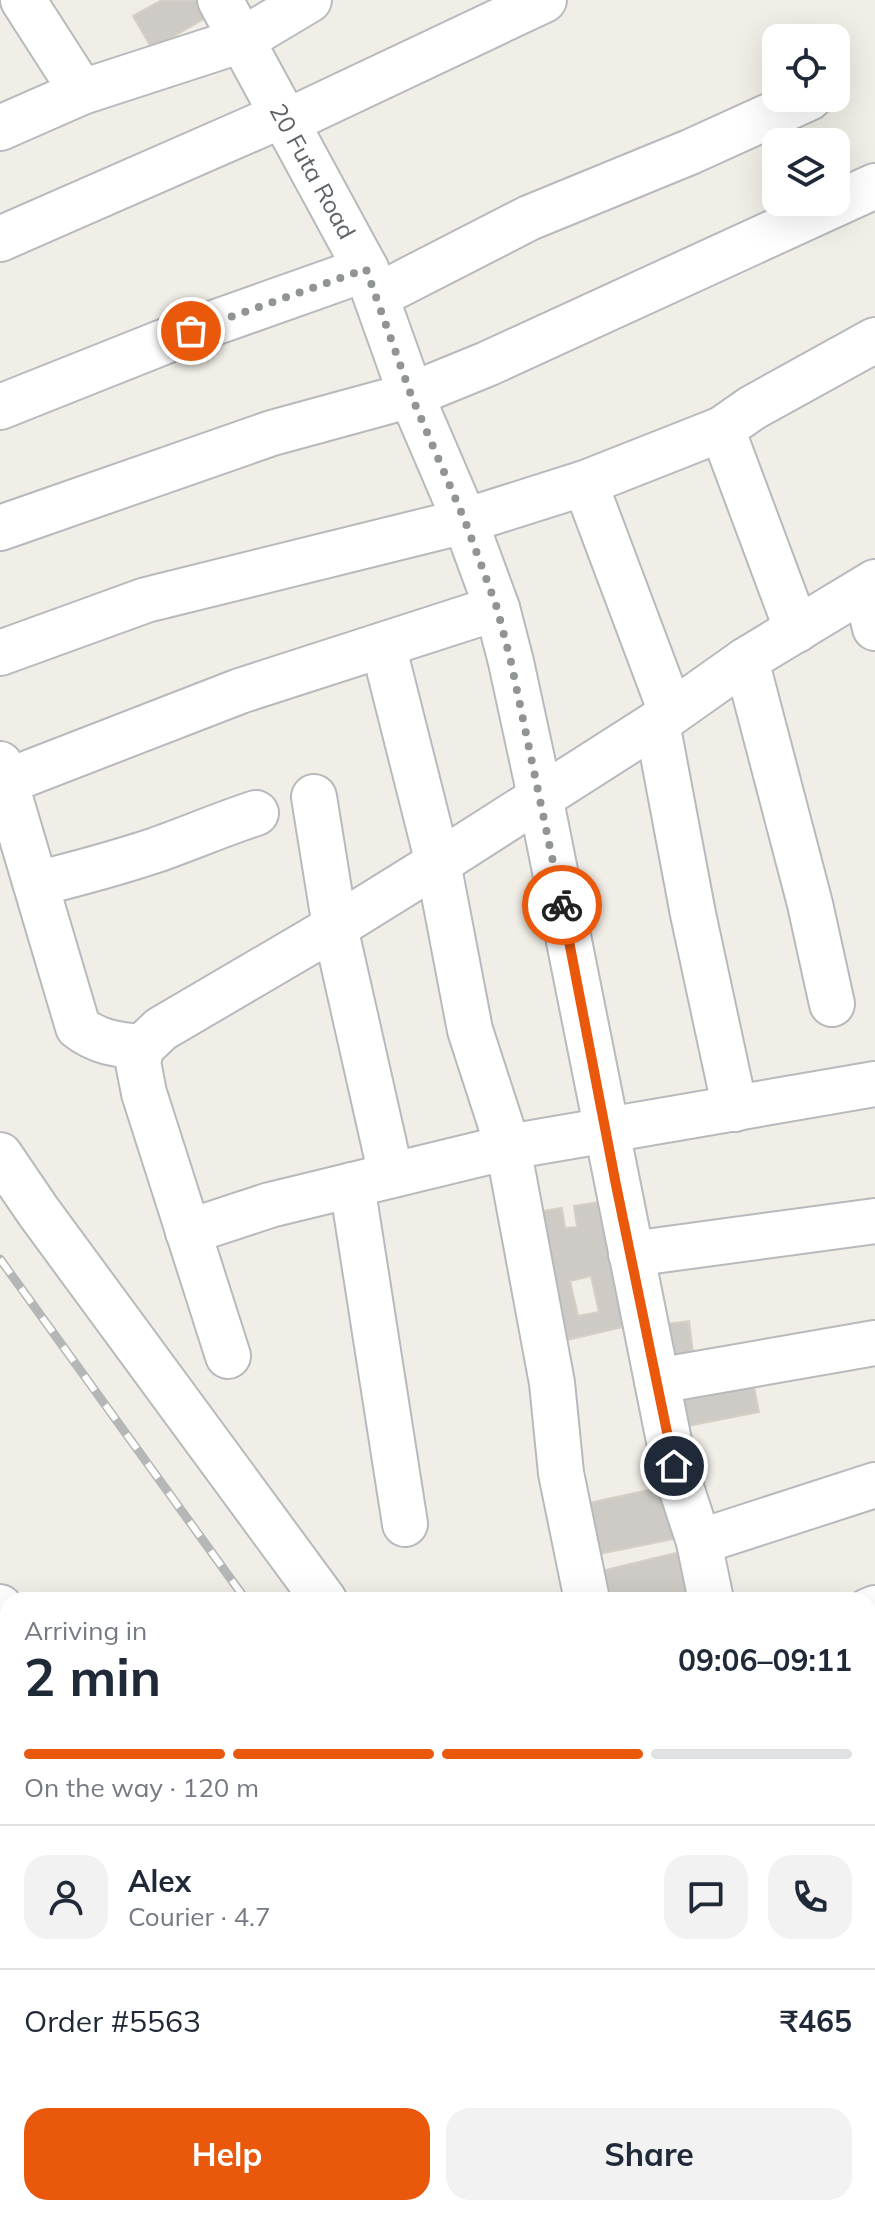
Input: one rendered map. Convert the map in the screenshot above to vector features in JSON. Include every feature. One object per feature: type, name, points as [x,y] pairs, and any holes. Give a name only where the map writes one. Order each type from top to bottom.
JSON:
[{"type":"street","points":[[23,0],[82,92]]},
{"type":"street","name":"20 Futa Road","points":[[220,0],[372,282],[411,395],[465,521],[497,608],[540,796],[674,1466],[699,1542],[709,1592]]},
{"type":"street","points":[[0,128],[82,92],[242,40],[309,0]]},
{"type":"street","points":[[0,239],[284,118],[544,0]]},
{"type":"street","points":[[0,407],[191,331],[372,282],[690,152],[778,112]]},
{"type":"street","points":[[0,528],[272,433],[411,395],[487,364],[875,186]]},
{"type":"street","points":[[0,653],[146,600],[465,521],[585,483],[722,429],[752,408],[875,340]]},
{"type":"street","points":[[722,429],[797,630]]},
{"type":"street","points":[[585,483],[664,717],[693,914],[735,1109]]},
{"type":"street","points":[[228,1356],[144,1093],[138,1062],[142,1047],[161,1029],[438,863],[664,717],[746,660],[797,630],[872,600]]},
{"type":"street","points":[[142,1047],[115,1045],[90,1037],[78,1027],[2,777],[240,691],[497,608]]},
{"type":"street","points":[[383,645],[438,863],[470,1030],[508,1147],[552,1383],[561,1473],[585,1592]]},
{"type":"street","points":[[746,660],[810,904],[832,1004]]},
{"type":"street","points":[[314,797],[372,1180],[405,1524]]},
{"type":"street","points":[[36,884],[159,849],[256,813]]},
{"type":"street","points":[[188,1232],[270,1205],[508,1147],[875,1084]]},
{"type":"street","points":[[0,1155],[318,1592]]},
{"type":"street","points":[[631,1254],[875,1221]]},
{"type":"street","points":[[657,1381],[875,1343]]},
{"type":"street","points":[[699,1542],[875,1485]]},
{"type":"building","points":[[162,0],[202,0],[211,15],[152,49],[133,16]]},
{"type":"building","points":[[599,1202],[627,1326],[554,1343],[525,1214],[562,1208],[565,1228],[577,1227],[574,1206]],"holes":[[[591,1276],[599,1312],[578,1316],[570,1281]]]},
{"type":"building","points":[[689,1321],[695,1369],[663,1373],[657,1325]]},
{"type":"building","points":[[750,1368],[759,1412],[672,1429],[664,1385]]},
{"type":"building","points":[[672,1485],[683,1537],[594,1555],[584,1504]]},
{"type":"building","points":[[692,1549],[690,1592],[597,1592],[593,1573]]},
{"type":"railway","points":[[0,1259],[240,1592]]},
{"type":"way so far","points":[[191,331],[366,269],[411,395],[465,521],[497,608],[562,905]]},
{"type":"route","points":[[562,905],[674,1466]]}]
